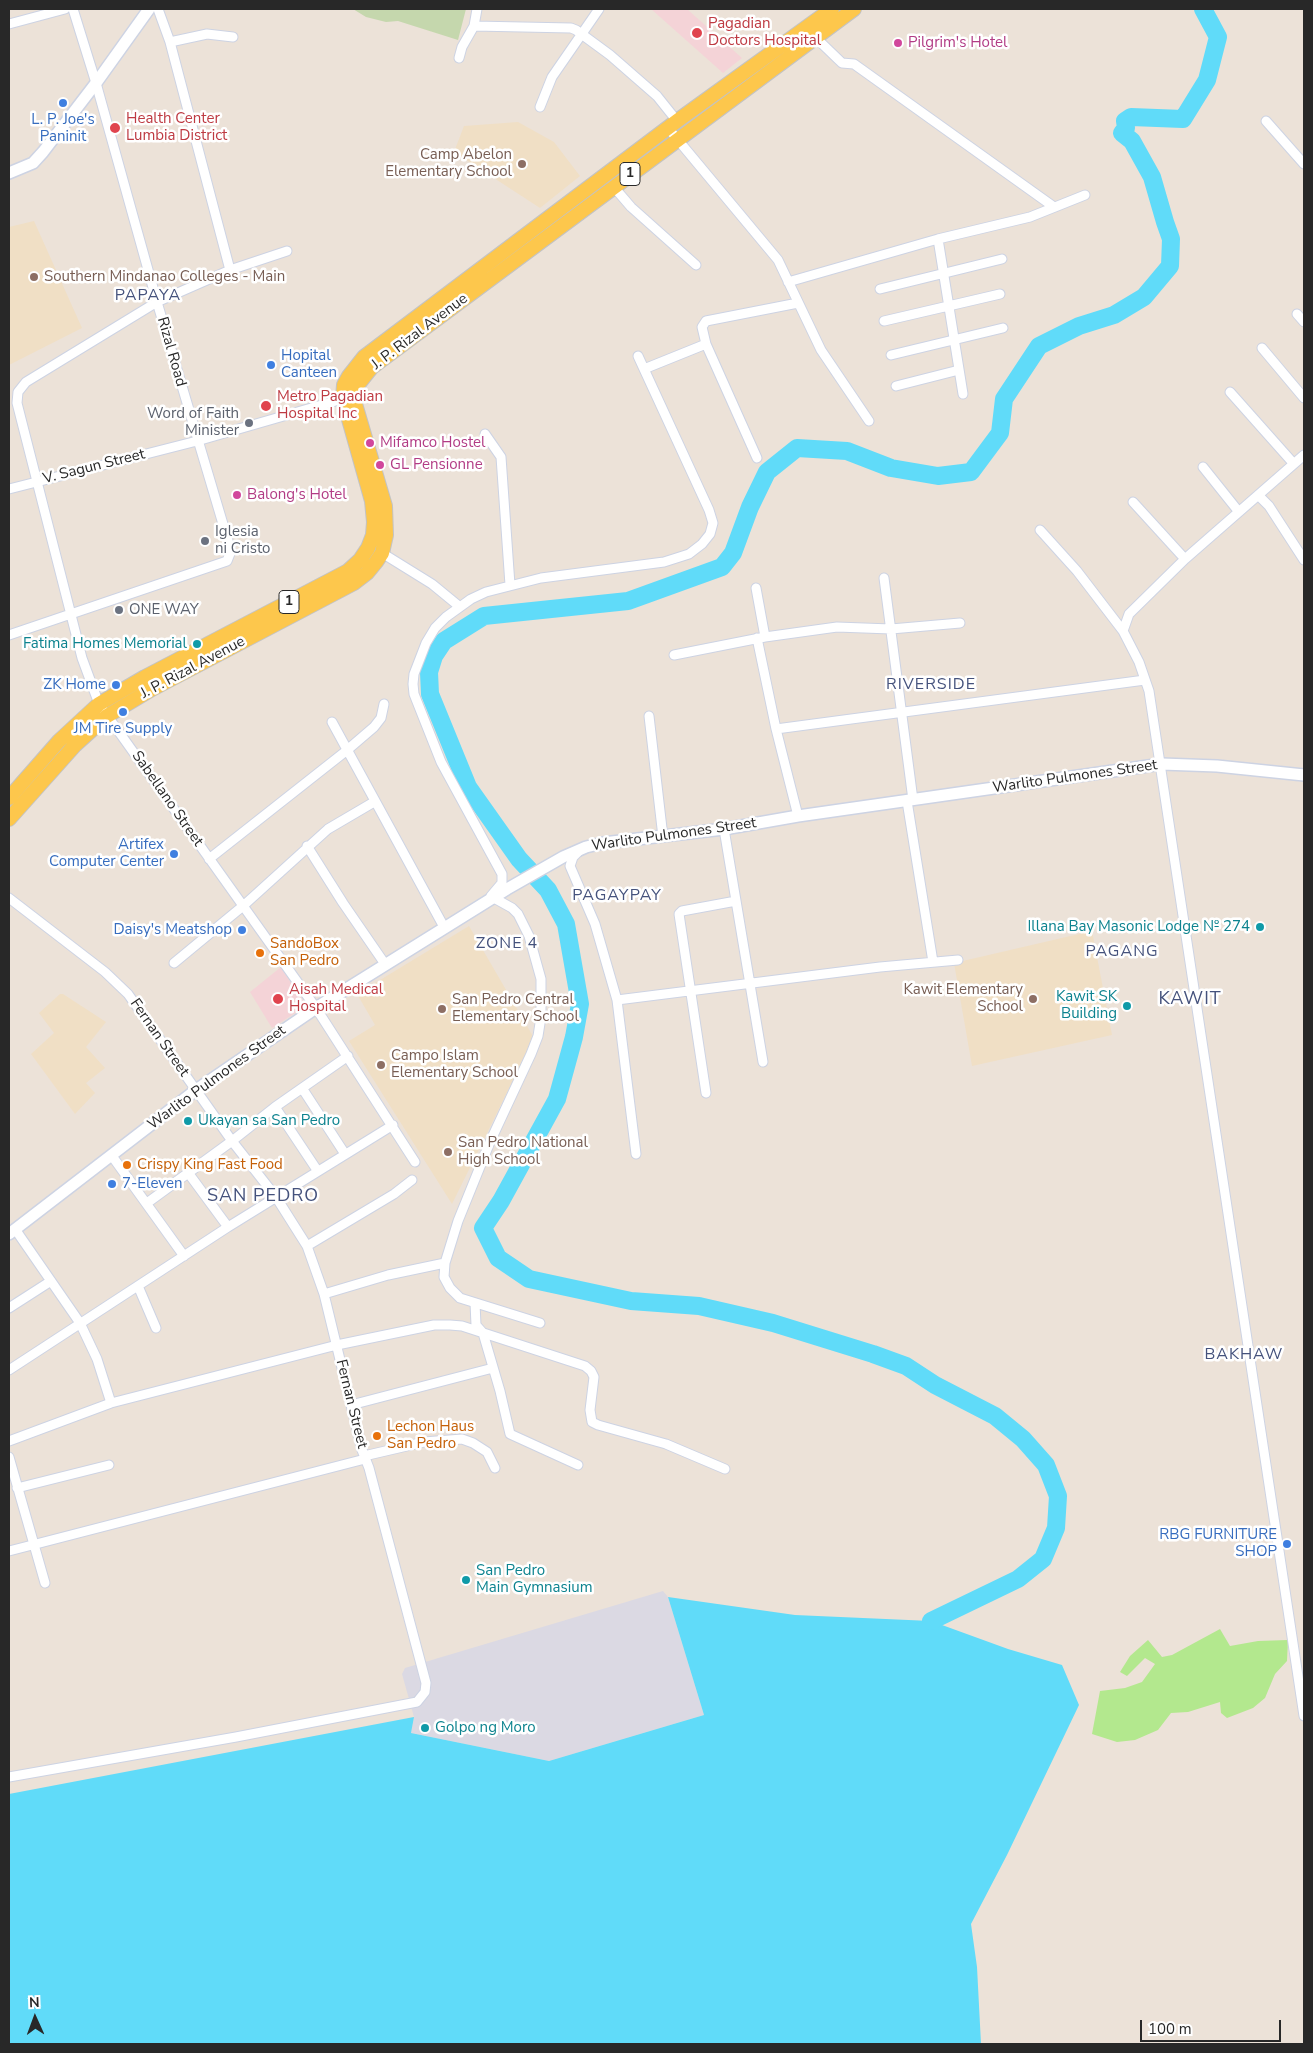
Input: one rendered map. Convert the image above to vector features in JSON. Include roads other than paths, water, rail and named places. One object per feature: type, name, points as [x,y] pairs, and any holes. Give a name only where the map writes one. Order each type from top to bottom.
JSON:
[{"type":"main road","name":"J. P. Rizal Avenue","points":[[806,39],[832,9]]},
{"type":"main road","name":"J. P. Rizal Avenue","points":[[9,819],[25,790],[65,735],[103,710],[145,677],[354,583],[367,573],[382,554],[386,535],[385,506],[344,385],[349,376],[556,221],[674,129],[806,39],[854,9]]},
{"type":"main road","name":"J. P. Rizal Avenue","points":[[556,221],[613,186],[674,129]]},
{"type":"main road","name":"J. P. Rizal Avenue","points":[[269,620],[348,570],[360,560],[368,548],[373,535],[372,501],[348,398]]},
{"type":"main road","name":"J. P. Rizal Avenue","points":[[9,798],[25,790]]},
{"type":"street","points":[[9,24],[65,9]]},
{"type":"street","name":"Rizal Road","points":[[71,615],[226,561],[230,556],[230,544],[197,441],[96,83],[73,9]]},
{"type":"street","points":[[9,173],[33,163],[96,83],[149,9]]},
{"type":"street","points":[[158,9],[170,42],[230,270]]},
{"type":"street","points":[[459,58],[462,47],[474,26],[477,9]]},
{"type":"street","points":[[540,107],[552,77],[564,58],[584,34],[599,9]]},
{"type":"street","points":[[474,26],[570,28],[584,34],[657,96],[674,129],[778,260],[820,350],[869,421]]},
{"type":"street","points":[[170,42],[207,34],[233,37]]},
{"type":"street","points":[[806,39],[842,64],[854,64],[1054,207]]},
{"type":"street","points":[[1266,121],[1304,164]]},
{"type":"street","points":[[613,186],[631,207],[696,265]]},
{"type":"street","points":[[788,282],[938,239],[1030,217],[1085,195]]},
{"type":"street","points":[[938,239],[963,394]]},
{"type":"street","points":[[157,302],[230,270],[287,251]]},
{"type":"street","points":[[880,289],[1002,259]]},
{"type":"street","points":[[884,321],[1000,294]]},
{"type":"street","name":"Sabellano Street","points":[[157,302],[26,382],[18,392],[17,403],[88,677],[103,710],[316,1008],[393,1125],[415,1162]]},
{"type":"street","points":[[757,458],[706,344],[702,327],[706,321],[798,303]]},
{"type":"street","points":[[1297,314],[1304,322]]},
{"type":"street","points":[[890,355],[1003,328]]},
{"type":"street","points":[[644,369],[706,344]]},
{"type":"street","points":[[1262,348],[1304,398]]},
{"type":"street","points":[[540,1323],[460,1298],[450,1288],[444,1277],[458,1221],[538,1036],[541,1016],[541,979],[529,936],[518,914],[512,908],[489,901],[502,883],[502,874],[441,762],[418,709],[412,684],[414,674],[431,635],[446,617],[486,592],[541,578],[664,562],[689,554],[702,544],[710,534],[713,523],[710,510],[638,356]]},
{"type":"street","points":[[896,386],[959,370]]},
{"type":"street","points":[[1230,392],[1294,464]]},
{"type":"street","name":"V. Sagun Street","points":[[9,489],[197,441],[348,398]]},
{"type":"street","points":[[485,434],[501,457],[510,585]]},
{"type":"street","points":[[1123,631],[1129,614],[1185,559],[1304,455]]},
{"type":"street","points":[[1203,467],[1239,512]]},
{"type":"street","points":[[1258,495],[1269,506],[1304,560]]},
{"type":"street","points":[[1133,502],[1185,559]]},
{"type":"street","points":[[1040,530],[1077,571],[1123,631],[1139,662],[1150,697],[1162,764],[1304,1716]]},
{"type":"street","points":[[382,554],[432,584],[460,607]]},
{"type":"street","points":[[884,578],[910,801],[933,962]]},
{"type":"street","points":[[756,588],[761,638],[776,729],[798,816]]},
{"type":"street","points":[[9,635],[71,615]]},
{"type":"street","points":[[674,655],[761,638],[837,627],[891,629],[960,623]]},
{"type":"street","points":[[776,729],[1146,680]]},
{"type":"street","points":[[209,859],[374,727],[381,718],[384,704]]},
{"type":"street","points":[[649,716],[663,837]]},
{"type":"street","points":[[332,722],[346,751],[444,927]]},
{"type":"street","name":"Warlito Pulmones Street","points":[[12,1232],[196,1090],[316,1008],[507,889],[563,857],[580,850],[603,843],[724,829],[798,816],[1162,764],[1217,766],[1304,775]]},
{"type":"street","points":[[174,963],[243,906],[328,829],[374,802]]},
{"type":"street","points":[[724,829],[763,1062]]},
{"type":"street","points":[[308,846],[342,903],[385,964]]},
{"type":"street","points":[[580,850],[573,858],[570,866],[595,924],[617,1000],[636,1154]]},
{"type":"street","name":"Fernan Street","points":[[9,898],[118,984],[128,994],[232,1141],[276,1197],[307,1246],[324,1294],[351,1405],[426,1684],[425,1692],[417,1702],[9,1778]]},
{"type":"street","points":[[706,1093],[679,914],[682,910],[736,901]]},
{"type":"street","points":[[617,1000],[749,983],[958,960]]},
{"type":"street","points":[[147,1203],[189,1174],[275,1107],[348,1056]]},
{"type":"street","points":[[302,1088],[345,1154]]},
{"type":"street","points":[[275,1107],[317,1170]]},
{"type":"street","points":[[9,1370],[317,1170],[393,1125]]},
{"type":"street","points":[[112,1156],[184,1256]]},
{"type":"street","points":[[189,1174],[228,1227]]},
{"type":"street","points":[[307,1246],[394,1194],[412,1180]]},
{"type":"street","points":[[12,1232],[51,1281],[80,1323],[97,1359],[111,1403]]},
{"type":"street","points":[[324,1294],[388,1275],[446,1263]]},
{"type":"street","points":[[9,1308],[51,1281]]},
{"type":"street","points":[[138,1286],[156,1328]]},
{"type":"street","points":[[475,1303],[476,1325],[483,1333],[510,1434],[578,1465]]},
{"type":"street","points":[[9,1441],[111,1403],[337,1345],[434,1326],[462,1326],[585,1366],[591,1371],[594,1383],[590,1410],[592,1422],[666,1444],[725,1469]]},
{"type":"street","points":[[351,1405],[493,1368]]},
{"type":"street","points":[[9,1551],[424,1442],[462,1439],[473,1443],[487,1452],[495,1468]]},
{"type":"street","points":[[9,1457],[45,1583]]},
{"type":"street","points":[[17,1488],[109,1465]]},
{"type":"water","points":[[668,1597],[795,1615],[931,1621],[1008,1649],[1062,1665],[1079,1705],[1007,1855],[971,1924],[977,1967],[981,2044],[9,2044],[9,1794],[414,1717],[411,1733],[549,1761],[704,1715]]},
{"type":"waterway","points":[[931,1621],[1018,1579],[1043,1559],[1056,1528],[1058,1496],[1046,1465],[1023,1439],[995,1416],[935,1385],[906,1366],[873,1354],[773,1323],[699,1306],[631,1301],[529,1279],[498,1258],[483,1228],[501,1201],[557,1099],[574,1037],[580,1004],[566,924],[548,890],[519,859],[468,787],[430,694],[429,672],[434,656],[444,641],[484,616],[628,601],[722,567],[733,553],[750,507],[767,472],[797,448],[847,451],[891,468],[938,476],[971,472],[1000,433],[1004,399],[1039,346],[1079,326],[1114,315],[1144,297],[1170,266],[1171,239],[1152,177],[1132,141],[1122,133],[1126,128],[1125,121],[1131,117],[1183,119],[1207,80],[1218,37],[1203,9]]},
{"type":"place","name":"Pagadian Doctors Hospital","points":[[697,33]]},
{"type":"place","name":"Pilgrim's Hotel","points":[[898,43]]},
{"type":"place","name":"L. P. Joe's Paninit","points":[[63,103]]},
{"type":"place","name":"Health Center Lumbia District","points":[[115,128]]},
{"type":"place","name":"Camp Abelon Elementary School","points":[[522,164]]},
{"type":"place","name":"Southern Mindanao Colleges - Main","points":[[34,277]]},
{"type":"place","name":"Hopital Canteen","points":[[271,365]]},
{"type":"place","name":"Metro Pagadian Hospital Inc","points":[[266,406]]},
{"type":"place","name":"Word of Faith Minister","points":[[249,423]]},
{"type":"place","name":"Mifamco Hostel","points":[[370,443]]},
{"type":"place","name":"GL Pensionne","points":[[380,465]]},
{"type":"place","name":"Balong's Hotel","points":[[237,495]]},
{"type":"place","name":"Iglesia ni Cristo","points":[[205,541]]},
{"type":"place","name":"ONE WAY","points":[[119,610]]},
{"type":"place","name":"Fatima Homes Memorial","points":[[197,644]]},
{"type":"place","name":"ZK Home","points":[[116,685]]},
{"type":"place","name":"JM Tire Supply","points":[[123,712]]},
{"type":"place","name":"Artifex Computer Center","points":[[174,854]]},
{"type":"place","name":"Illana Bay Masonic Lodge № 274","points":[[1260,927]]},
{"type":"place","name":"Daisy's Meatshop","points":[[242,930]]},
{"type":"place","name":"SandoBox San Pedro","points":[[260,953]]},
{"type":"place","name":"Aisah Medical Hospital","points":[[278,999]]},
{"type":"place","name":"Kawit Elementary School","points":[[1033,999]]},
{"type":"place","name":"Kawit SK Building","points":[[1127,1006]]},
{"type":"place","name":"San Pedro Central Elementary School","points":[[442,1009]]},
{"type":"place","name":"Campo Islam Elementary School","points":[[381,1065]]},
{"type":"place","name":"Ukayan sa San Pedro","points":[[188,1121]]},
{"type":"place","name":"San Pedro National High School","points":[[448,1152]]},
{"type":"place","name":"Crispy King Fast Food","points":[[127,1165]]},
{"type":"place","name":"7-Eleven","points":[[112,1184]]},
{"type":"place","name":"Lechon Haus San Pedro","points":[[377,1436]]},
{"type":"place","name":"RBG FURNITURE SHOP","points":[[1287,1544]]},
{"type":"place","name":"San Pedro Main Gymnasium","points":[[466,1580]]},
{"type":"place","name":"Golpo ng Moro","points":[[425,1728]]},
{"type":"district","name":"PAPAYA","points":[[148,296]]},
{"type":"district","name":"RIVERSIDE","points":[[931,685]]},
{"type":"district","name":"PAGAYPAY","points":[[617,896]]},
{"type":"district","name":"ZONE 4","points":[[507,944]]},
{"type":"district","name":"PAGANG","points":[[1122,952]]},
{"type":"district","name":"KAWIT","points":[[1190,1000]]},
{"type":"district","name":"SAN PEDRO","points":[[263,1197]]},
{"type":"district","name":"BAKHAW","points":[[1244,1355]]}]
